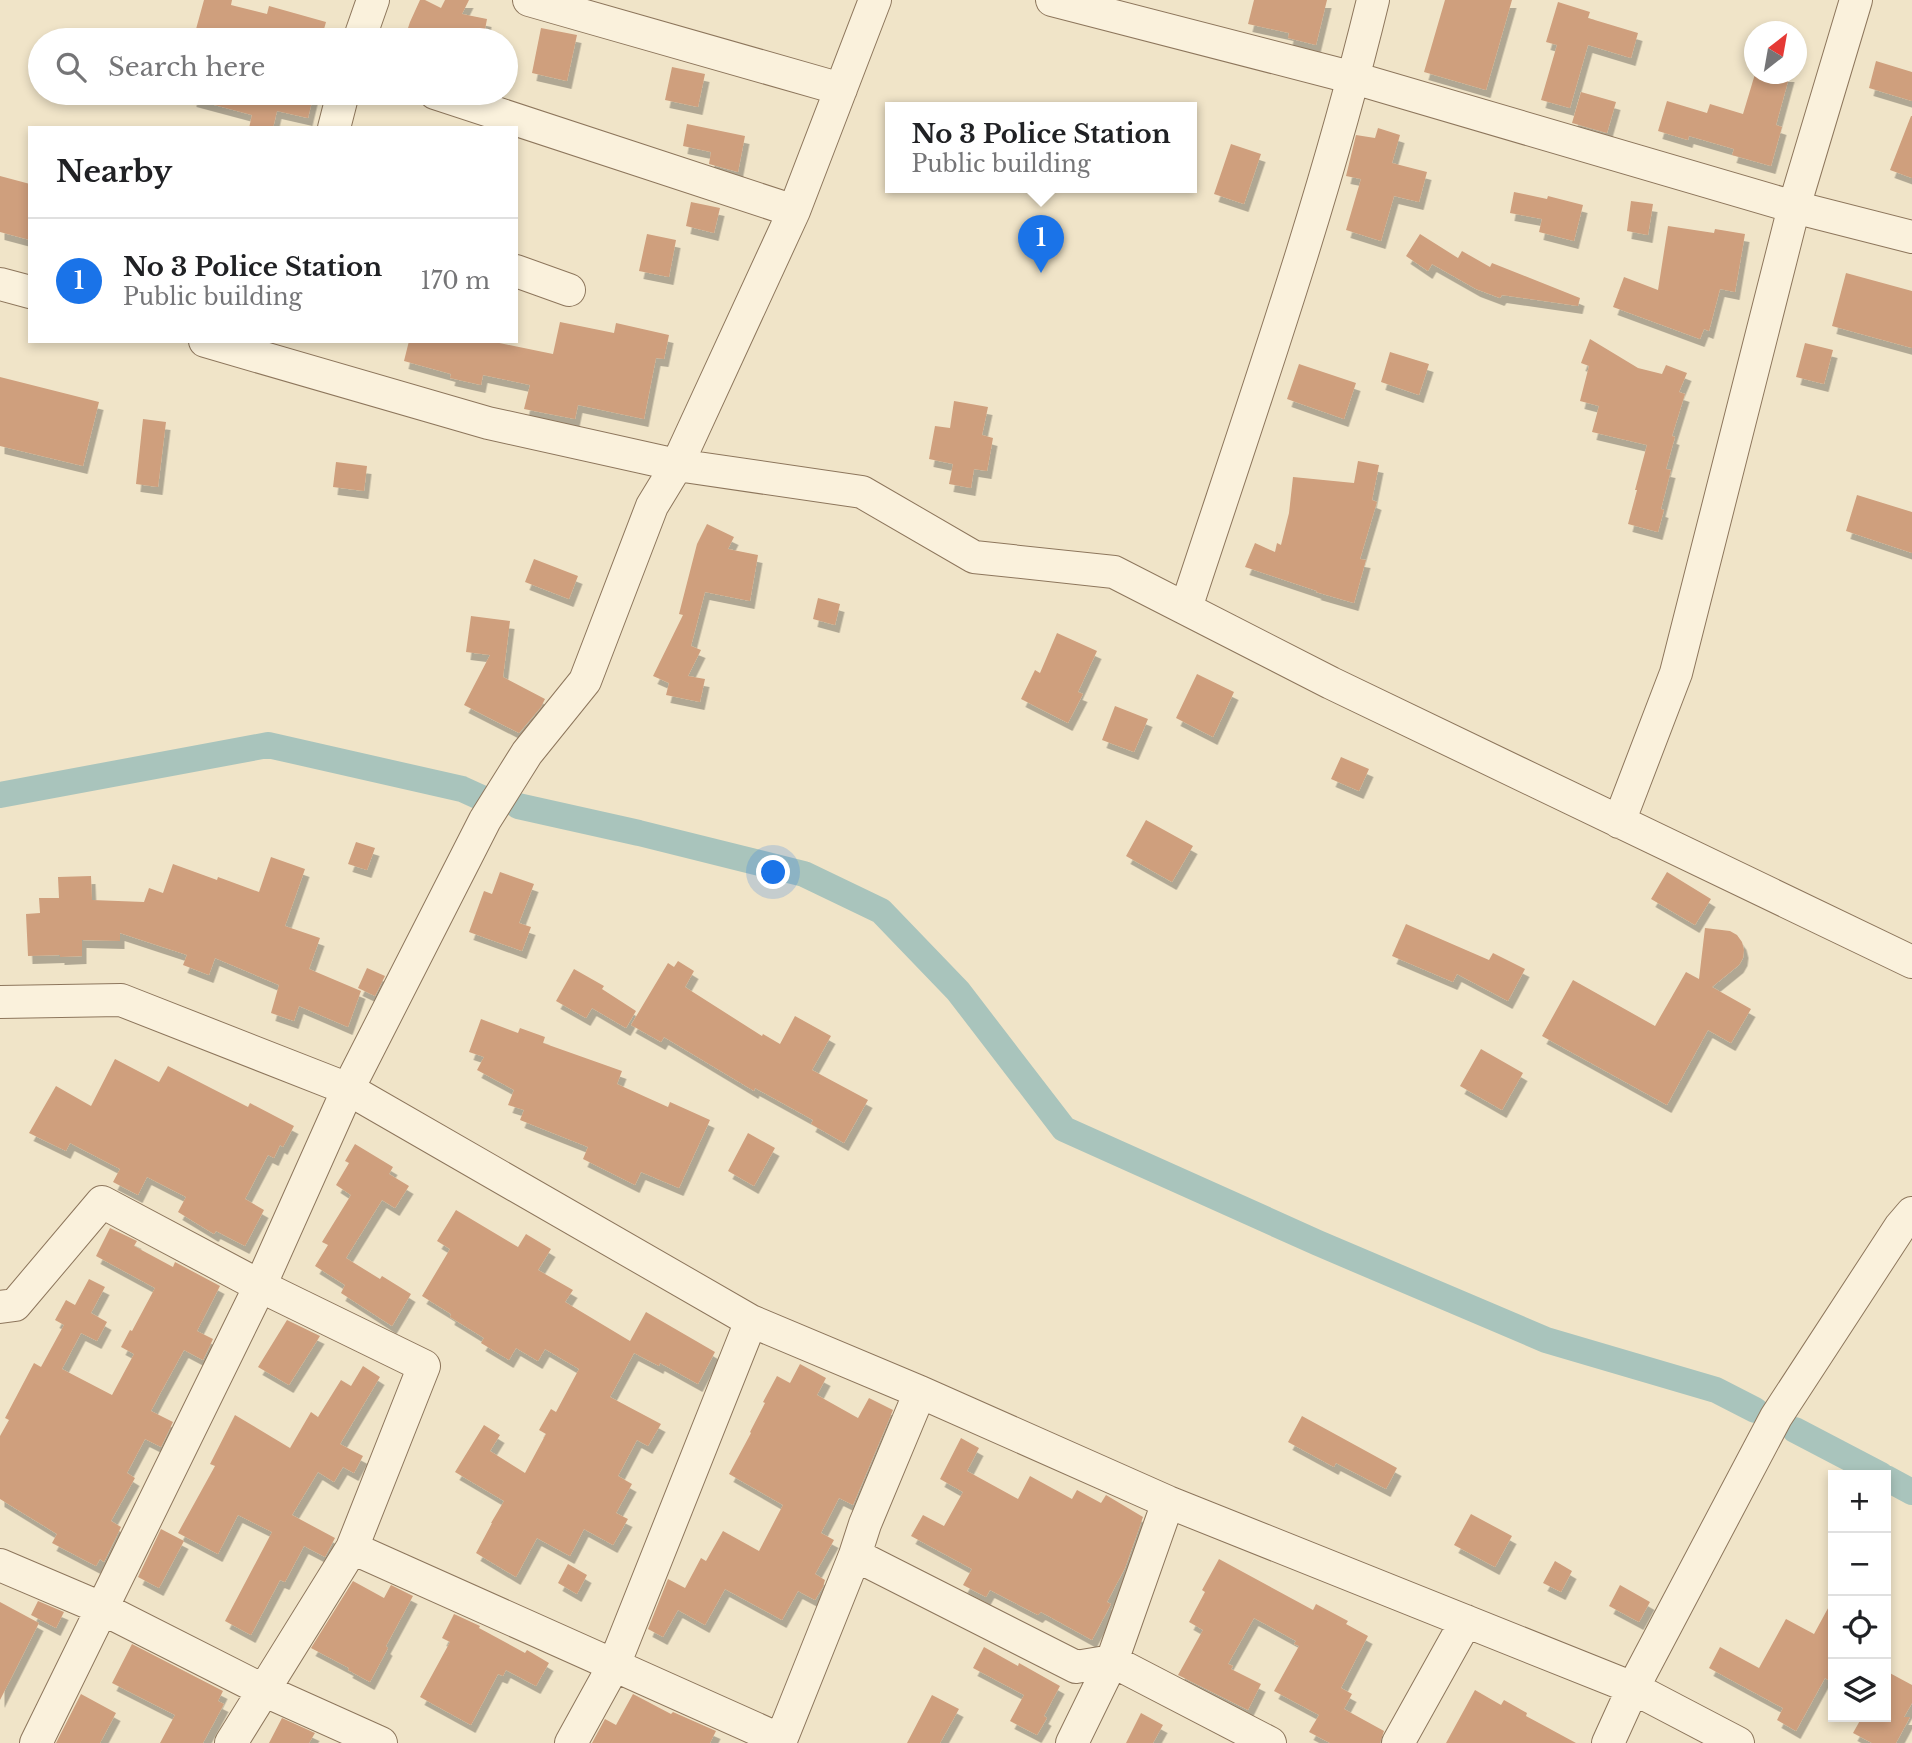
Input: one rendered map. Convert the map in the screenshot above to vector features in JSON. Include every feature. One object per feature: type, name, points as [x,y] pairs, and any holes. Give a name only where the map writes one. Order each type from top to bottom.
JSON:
[{"type":"street","points":[[363,28],[373,0]]},
{"type":"street","points":[[529,0],[841,89]]},
{"type":"street","points":[[36,1743],[260,1286],[348,1089],[485,820],[527,753],[585,681],[653,506],[677,465],[794,211],[875,0]]},
{"type":"street","points":[[1052,0],[1354,78],[1794,207],[1912,237]]},
{"type":"street","points":[[1186,608],[1276,337],[1354,78],[1373,0]]},
{"type":"street","points":[[1619,822],[1676,673],[1794,207],[1856,0]]},
{"type":"street","points":[[335,126],[341,105]]},
{"type":"street","points":[[472,105],[794,211]]},
{"type":"street","points":[[518,272],[569,290]]},
{"type":"street","points":[[0,284],[28,291]]},
{"type":"street","points":[[219,343],[262,349],[488,423],[677,465],[862,492],[974,556],[1114,572],[1331,682],[1912,962]]},
{"type":"street","points":[[0,1002],[121,1000],[348,1089],[751,1321],[920,1392],[1168,1502],[1633,1688],[1738,1743]]},
{"type":"street","points":[[0,1307],[15,1306],[102,1202],[260,1286],[424,1366],[352,1548],[231,1743]]},
{"type":"street","points":[[1608,1743],[1633,1688],[1776,1417],[1900,1227],[1912,1213]]},
{"type":"street","points":[[571,1743],[614,1665],[751,1321]]},
{"type":"street","points":[[352,1548],[780,1740],[920,1392]]},
{"type":"street","points":[[1072,1743],[1112,1661],[1168,1502]]},
{"type":"street","points":[[855,1555],[1076,1667],[1112,1661],[1270,1743]]},
{"type":"street","points":[[0,1565],[101,1608],[263,1690],[381,1743]]},
{"type":"street","points":[[1398,1743],[1465,1621]]},
{"type":"building","points":[[204,0],[232,0],[231,5],[267,14],[269,6],[326,22],[324,28],[196,28]]},
{"type":"building","points":[[420,0],[441,8],[445,0],[469,0],[462,14],[487,19],[485,28],[408,28]]},
{"type":"building","points":[[1254,0],[1327,0],[1316,45],[1288,38],[1289,33],[1248,24]]},
{"type":"building","points":[[1445,0],[1512,0],[1486,90],[1424,72]]},
{"type":"building","points":[[1558,2],[1590,12],[1588,18],[1638,33],[1631,58],[1588,45],[1570,108],[1541,100],[1557,45],[1546,42]]},
{"type":"building","points":[[541,28],[577,35],[567,81],[532,73]]},
{"type":"building","points":[[1876,61],[1912,72],[1912,101],[1869,88]]},
{"type":"building","points":[[672,67],[705,74],[698,107],[665,100]]},
{"type":"building","points":[[1752,84],[1787,84],[1776,125],[1782,127],[1771,166],[1732,155],[1734,149],[1689,136],[1688,140],[1658,131],[1667,101],[1707,113],[1710,104],[1743,114]]},
{"type":"building","points":[[1581,92],[1616,102],[1607,133],[1572,123]]},
{"type":"building","points":[[214,105],[311,105],[308,118],[277,111],[273,126],[249,126],[252,115]]},
{"type":"building","points":[[1912,116],[1912,178],[1890,170]]},
{"type":"building","points":[[687,124],[745,136],[738,172],[709,164],[711,152],[683,146]]},
{"type":"building","points":[[1378,128],[1400,135],[1392,163],[1427,172],[1419,202],[1394,196],[1381,241],[1346,230],[1361,179],[1346,176],[1356,135],[1375,138]]},
{"type":"building","points":[[1231,144],[1261,154],[1244,204],[1214,194]]},
{"type":"building","points":[[0,176],[28,183],[28,239],[0,232]]},
{"type":"building","points":[[1514,192],[1547,199],[1548,196],[1583,205],[1574,241],[1539,232],[1542,219],[1510,213]]},
{"type":"building","points":[[1631,201],[1653,204],[1648,235],[1627,231]]},
{"type":"building","points":[[691,202],[720,208],[714,233],[686,226]]},
{"type":"building","points":[[1668,226],[1714,233],[1715,229],[1745,234],[1735,292],[1720,289],[1709,331],[1704,329],[1700,339],[1613,307],[1624,277],[1658,290]]},
{"type":"building","points":[[647,234],[676,240],[669,277],[639,271]]},
{"type":"building","points":[[1420,234],[1458,258],[1462,251],[1490,267],[1492,263],[1580,298],[1578,306],[1502,295],[1500,298],[1476,289],[1432,264],[1428,271],[1406,256]]},
{"type":"building","points":[[1846,273],[1912,291],[1912,348],[1832,326]]},
{"type":"building","points":[[560,322],[614,333],[616,323],[669,335],[664,359],[656,358],[644,419],[578,405],[575,419],[524,409],[530,385],[483,375],[481,385],[450,378],[451,374],[404,361],[408,343],[500,343],[553,354]]},
{"type":"building","points":[[1590,339],[1638,368],[1662,374],[1666,365],[1687,373],[1679,392],[1685,394],[1672,436],[1675,437],[1666,469],[1671,470],[1658,532],[1628,524],[1647,445],[1592,432],[1599,406],[1580,401],[1589,366],[1581,363]]},
{"type":"building","points":[[1805,343],[1833,350],[1824,384],[1796,377]]},
{"type":"building","points":[[1390,352],[1429,364],[1419,395],[1381,382]]},
{"type":"building","points":[[1299,364],[1356,383],[1344,419],[1287,399]]},
{"type":"building","points":[[0,377],[99,402],[83,466],[0,446]]},
{"type":"building","points":[[954,401],[988,407],[982,435],[993,438],[987,471],[974,469],[971,488],[949,484],[953,464],[929,459],[935,426],[950,428]]},
{"type":"building","points":[[143,419],[166,422],[158,487],[136,484]]},
{"type":"building","points":[[1358,461],[1379,465],[1372,500],[1377,502],[1360,559],[1366,560],[1354,603],[1245,567],[1255,543],[1275,552],[1277,543],[1281,545],[1289,513],[1293,477],[1354,483]]},
{"type":"building","points":[[336,462],[367,466],[364,491],[333,487]]},
{"type":"building","points":[[1857,495],[1912,512],[1912,553],[1846,531]]},
{"type":"building","points":[[707,524],[734,537],[728,549],[758,555],[750,601],[705,592],[691,646],[701,650],[688,676],[705,679],[700,702],[666,695],[669,683],[653,676],[683,615],[679,614],[697,544]]},
{"type":"building","points":[[534,559],[578,576],[569,599],[525,582]]},
{"type":"building","points":[[818,598],[840,604],[835,625],[813,619]]},
{"type":"building","points":[[471,616],[510,621],[503,677],[545,699],[519,733],[464,705],[490,655],[466,652]]},
{"type":"building","points":[[1057,633],[1097,651],[1078,692],[1083,694],[1068,723],[1021,699],[1035,670],[1040,673]]},
{"type":"building","points":[[1197,674],[1234,692],[1213,737],[1176,718]]},
{"type":"building","points":[[1115,706],[1148,719],[1134,752],[1102,740]]},
{"type":"building","points":[[1341,757],[1369,769],[1359,791],[1331,779]]},
{"type":"building","points":[[1146,820],[1193,846],[1172,882],[1126,856]]},
{"type":"building","points":[[356,842],[375,848],[367,870],[348,864]]},
{"type":"building","points":[[271,857],[305,869],[285,926],[320,938],[309,969],[361,991],[348,1027],[299,1006],[294,1021],[271,1013],[279,985],[215,958],[209,975],[183,965],[187,955],[120,933],[120,941],[82,940],[82,956],[28,956],[26,914],[40,913],[39,898],[59,898],[58,877],[91,876],[92,900],[144,902],[149,888],[163,893],[173,864],[259,892]]},
{"type":"building","points":[[500,872],[534,884],[519,923],[531,927],[522,951],[469,932],[484,891],[492,894]]},
{"type":"building","points":[[1667,872],[1711,899],[1695,925],[1651,899]]},
{"type":"building","points":[[1406,924],[1489,960],[1493,953],[1525,969],[1508,1001],[1457,974],[1453,982],[1392,956]]},
{"type":"building","points":[[1705,928],[1730,931],[1742,942],[1743,958],[1739,965],[1712,987],[1751,1009],[1731,1043],[1708,1030],[1667,1105],[1542,1036],[1573,980],[1655,1026],[1686,972],[1699,979]]},
{"type":"building","points":[[678,961],[694,971],[685,987],[762,1036],[763,1034],[780,1044],[795,1016],[831,1036],[812,1070],[868,1100],[844,1143],[811,1124],[813,1120],[755,1088],[754,1091],[664,1037],[661,1042],[631,1025],[668,963],[674,967]]},
{"type":"building","points":[[367,968],[385,976],[375,996],[358,988]]},
{"type":"building","points":[[574,969],[604,986],[602,989],[636,1011],[626,1028],[592,1008],[586,1018],[556,1001]]},
{"type":"building","points":[[481,1019],[518,1033],[520,1028],[545,1037],[543,1043],[622,1071],[617,1084],[668,1107],[670,1102],[710,1120],[679,1188],[641,1172],[635,1185],[583,1159],[588,1147],[520,1120],[524,1110],[508,1105],[514,1090],[477,1070],[484,1057],[469,1052]]},
{"type":"building","points":[[1481,1049],[1523,1073],[1502,1110],[1460,1086]]},
{"type":"building","points":[[115,1059],[159,1082],[168,1066],[248,1107],[250,1103],[294,1126],[274,1158],[268,1155],[245,1199],[264,1210],[245,1246],[216,1231],[214,1234],[178,1212],[186,1197],[147,1177],[138,1195],[113,1182],[120,1169],[70,1143],[66,1151],[29,1133],[56,1086],[91,1106]]},
{"type":"building","points":[[748,1133],[775,1148],[754,1186],[728,1171]]},
{"type":"building","points":[[355,1144],[393,1167],[389,1174],[409,1186],[395,1208],[382,1200],[346,1258],[411,1294],[392,1326],[341,1293],[345,1285],[315,1266],[328,1245],[322,1242],[351,1195],[336,1185],[349,1163],[345,1161]]},
{"type":"building","points":[[456,1210],[518,1247],[526,1234],[551,1249],[538,1270],[573,1290],[565,1302],[630,1341],[646,1312],[715,1352],[698,1384],[660,1363],[659,1366],[634,1353],[610,1397],[661,1424],[648,1446],[637,1440],[618,1476],[632,1484],[616,1513],[628,1519],[613,1545],[584,1529],[570,1556],[537,1538],[516,1577],[476,1553],[504,1501],[455,1472],[484,1425],[500,1435],[490,1451],[525,1473],[546,1434],[539,1430],[551,1409],[556,1412],[579,1369],[545,1349],[538,1361],[516,1348],[509,1360],[481,1343],[484,1338],[422,1296],[450,1249],[437,1241]]},
{"type":"building","points":[[110,1228],[137,1241],[134,1246],[173,1267],[175,1262],[220,1286],[197,1331],[213,1339],[203,1360],[184,1350],[151,1411],[173,1422],[161,1447],[145,1439],[127,1473],[135,1478],[111,1521],[121,1527],[104,1562],[100,1559],[96,1566],[52,1543],[57,1534],[0,1499],[0,1436],[9,1420],[5,1418],[34,1363],[41,1367],[64,1325],[55,1320],[66,1300],[75,1305],[89,1279],[105,1287],[91,1313],[107,1322],[97,1341],[81,1333],[62,1369],[112,1395],[134,1354],[121,1347],[155,1288],[96,1256]]},
{"type":"building","points":[[287,1320],[320,1336],[289,1385],[258,1367]]},
{"type":"building","points":[[800,1364],[826,1378],[817,1395],[858,1418],[869,1398],[893,1410],[853,1505],[839,1498],[821,1533],[834,1540],[815,1574],[825,1580],[823,1587],[815,1600],[798,1591],[782,1620],[725,1589],[705,1625],[678,1610],[663,1637],[648,1629],[668,1579],[685,1588],[701,1558],[706,1561],[723,1531],[759,1551],[783,1505],[729,1474],[777,1376],[790,1383]]},
{"type":"building","points":[[363,1366],[380,1377],[340,1444],[363,1456],[354,1473],[343,1467],[334,1482],[318,1472],[292,1515],[335,1538],[325,1557],[304,1546],[285,1582],[280,1580],[251,1635],[225,1621],[272,1532],[238,1515],[218,1554],[178,1533],[215,1466],[210,1464],[235,1415],[290,1448],[311,1412],[318,1417],[341,1380],[351,1386]]},
{"type":"building","points":[[1302,1416],[1397,1468],[1386,1489],[1336,1463],[1334,1467],[1288,1442]]},
{"type":"building","points":[[961,1438],[979,1448],[967,1471],[1018,1499],[1030,1476],[1072,1499],[1077,1490],[1101,1503],[1106,1495],[1143,1517],[1125,1568],[1107,1602],[1111,1604],[1092,1640],[1041,1612],[1038,1615],[990,1590],[986,1597],[963,1585],[972,1569],[911,1536],[923,1515],[944,1526],[963,1492],[940,1479]]},
{"type":"building","points":[[1471,1514],[1512,1536],[1495,1567],[1454,1545]]},
{"type":"building","points":[[161,1529],[184,1541],[159,1588],[138,1577]]},
{"type":"building","points":[[1219,1559],[1313,1610],[1316,1604],[1348,1621],[1346,1624],[1368,1636],[1341,1688],[1352,1694],[1344,1709],[1384,1731],[1380,1743],[1330,1743],[1309,1732],[1319,1715],[1274,1691],[1299,1646],[1294,1644],[1296,1641],[1254,1618],[1228,1664],[1233,1666],[1231,1669],[1261,1684],[1248,1710],[1178,1675],[1203,1630],[1189,1622]]},
{"type":"building","points":[[1555,1561],[1572,1571],[1561,1592],[1543,1583]]},
{"type":"building","points":[[568,1564],[587,1575],[577,1594],[558,1583]]},
{"type":"building","points":[[353,1581],[384,1598],[391,1585],[413,1596],[370,1682],[311,1648]]},
{"type":"building","points":[[1620,1585],[1650,1602],[1639,1622],[1609,1606]]},
{"type":"building","points":[[38,1601],[64,1612],[56,1628],[31,1615]]},
{"type":"building","points":[[0,1602],[39,1623],[0,1700]]},
{"type":"building","points":[[1828,1608],[1828,1680],[1825,1678],[1796,1731],[1777,1720],[1783,1708],[1709,1668],[1720,1647],[1759,1668],[1786,1619],[1814,1634]]},
{"type":"building","points":[[454,1614],[525,1653],[527,1650],[549,1663],[536,1686],[506,1670],[503,1676],[498,1674],[471,1725],[420,1697],[450,1642],[442,1638]]},
{"type":"building","points":[[132,1644],[223,1691],[218,1701],[224,1704],[203,1743],[160,1743],[175,1715],[112,1683]]},
{"type":"building","points":[[984,1647],[1060,1686],[1037,1735],[1010,1721],[1024,1695],[973,1668]]},
{"type":"building","points":[[1891,1674],[1912,1685],[1912,1703],[1904,1717],[1910,1717],[1896,1743],[1872,1743],[1853,1733],[1859,1722],[1891,1722]]},
{"type":"building","points":[[1475,1690],[1501,1705],[1504,1700],[1527,1713],[1526,1716],[1576,1743],[1446,1743]]},
{"type":"building","points":[[81,1694],[116,1713],[100,1743],[56,1743]]},
{"type":"building","points":[[633,1694],[671,1714],[673,1712],[716,1731],[710,1743],[592,1743],[605,1719],[616,1725]]},
{"type":"building","points":[[932,1695],[959,1709],[940,1743],[907,1743]]},
{"type":"building","points":[[1141,1713],[1163,1725],[1153,1743],[1126,1743]]},
{"type":"building","points":[[282,1718],[315,1733],[309,1743],[269,1743]]},
{"type":"waterway","points":[[0,795],[268,745],[462,789],[484,799]]},
{"type":"waterway","points":[[518,806],[804,874],[881,911],[958,991],[1064,1129],[1318,1243],[1546,1340],[1716,1390],[1755,1410]]},
{"type":"waterway","points":[[1795,1430],[1871,1470]]},
{"type":"waterway","points":[[1891,1481],[1912,1492]]},
{"type":"place","name":"No 3 Police Station","points":[[1041,273]]}]
